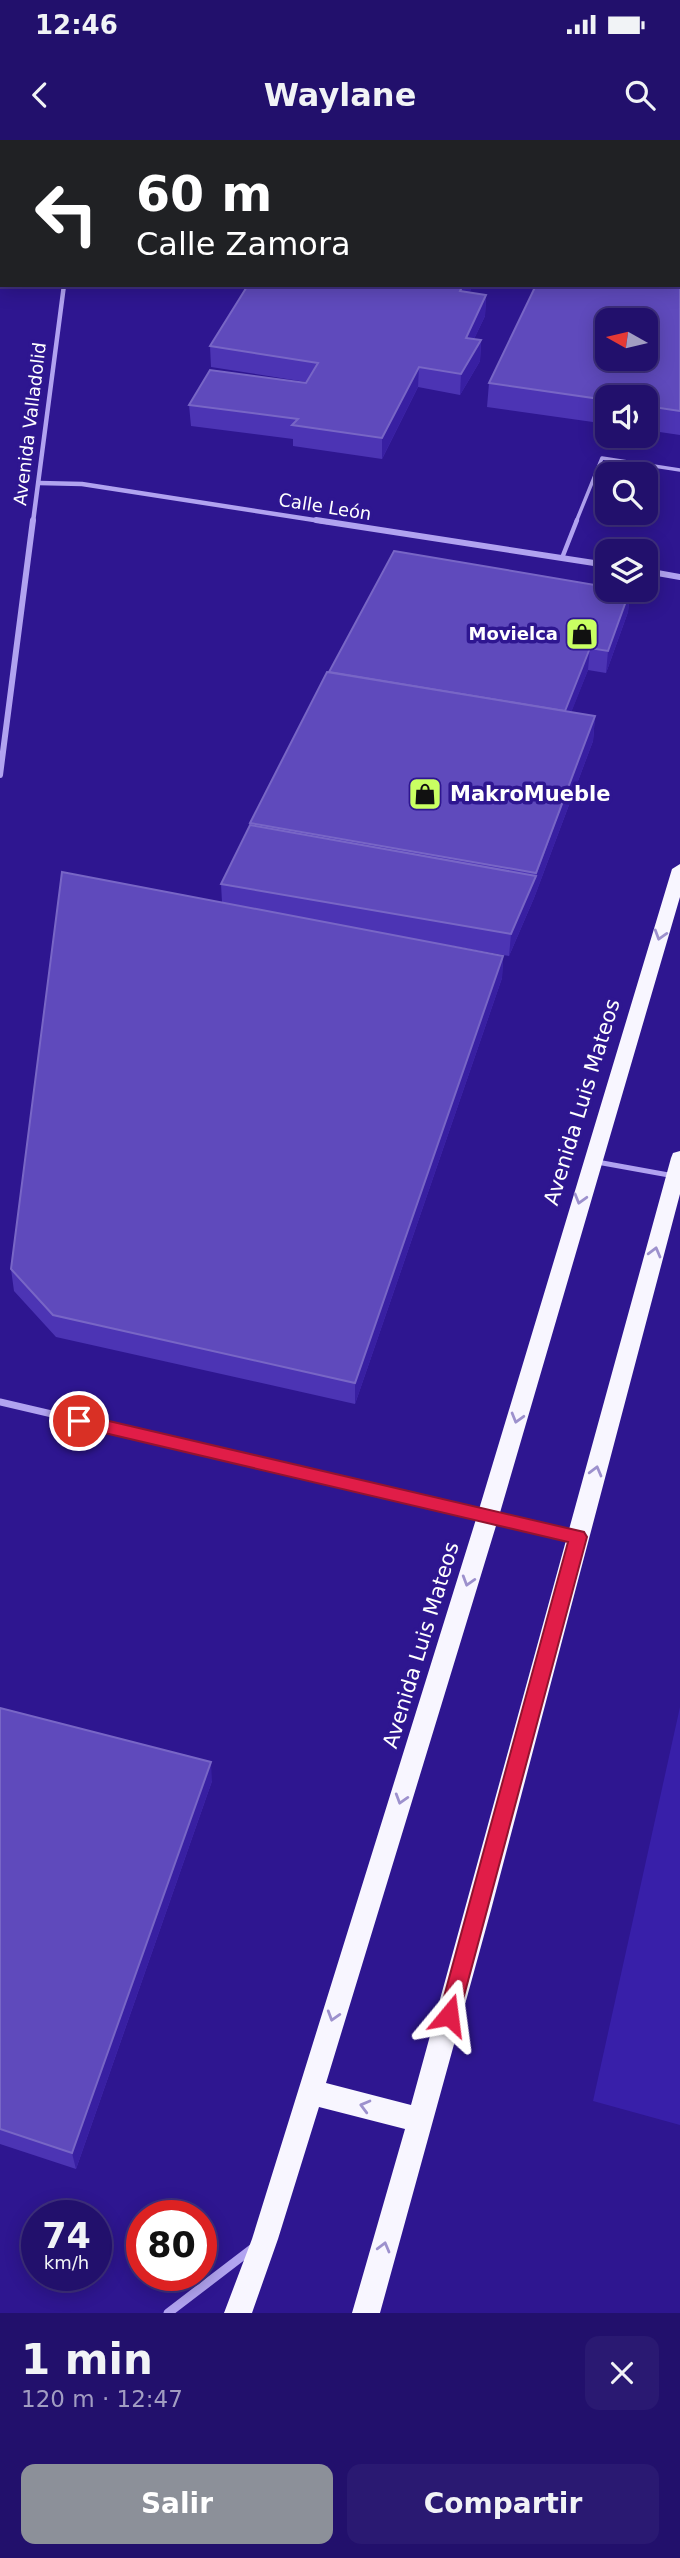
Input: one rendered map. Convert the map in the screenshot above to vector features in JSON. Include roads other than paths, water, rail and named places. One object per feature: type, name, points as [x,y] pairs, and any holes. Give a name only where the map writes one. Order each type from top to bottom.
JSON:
[{"type":"highway","name":"Avenida Luis Mateos","points":[[238,2313],[265,2239],[488,1516],[680,869]]},
{"type":"highway","points":[[366,2313],[479,1910],[678,1171]]},
{"type":"highway","points":[[310,2092],[419,2120]]},
{"type":"street","name":"Avenida Valladolid","points":[[0,775],[64,287]]},
{"type":"street","name":"Calle León","points":[[39,483],[82,484],[595,563]]},
{"type":"street","points":[[658,573],[680,577]]},
{"type":"street","points":[[0,1402],[578,1537]]},
{"type":"street","points":[[168,2313],[265,2239]]},
{"type":"lane","points":[[562,558],[601,458],[680,470]]},
{"type":"lane","points":[[592,1161],[678,1171]]},
{"type":"place","name":"Movielca","points":[[582,634]]},
{"type":"place","name":"MakroMueble","points":[[425,794]]}]
